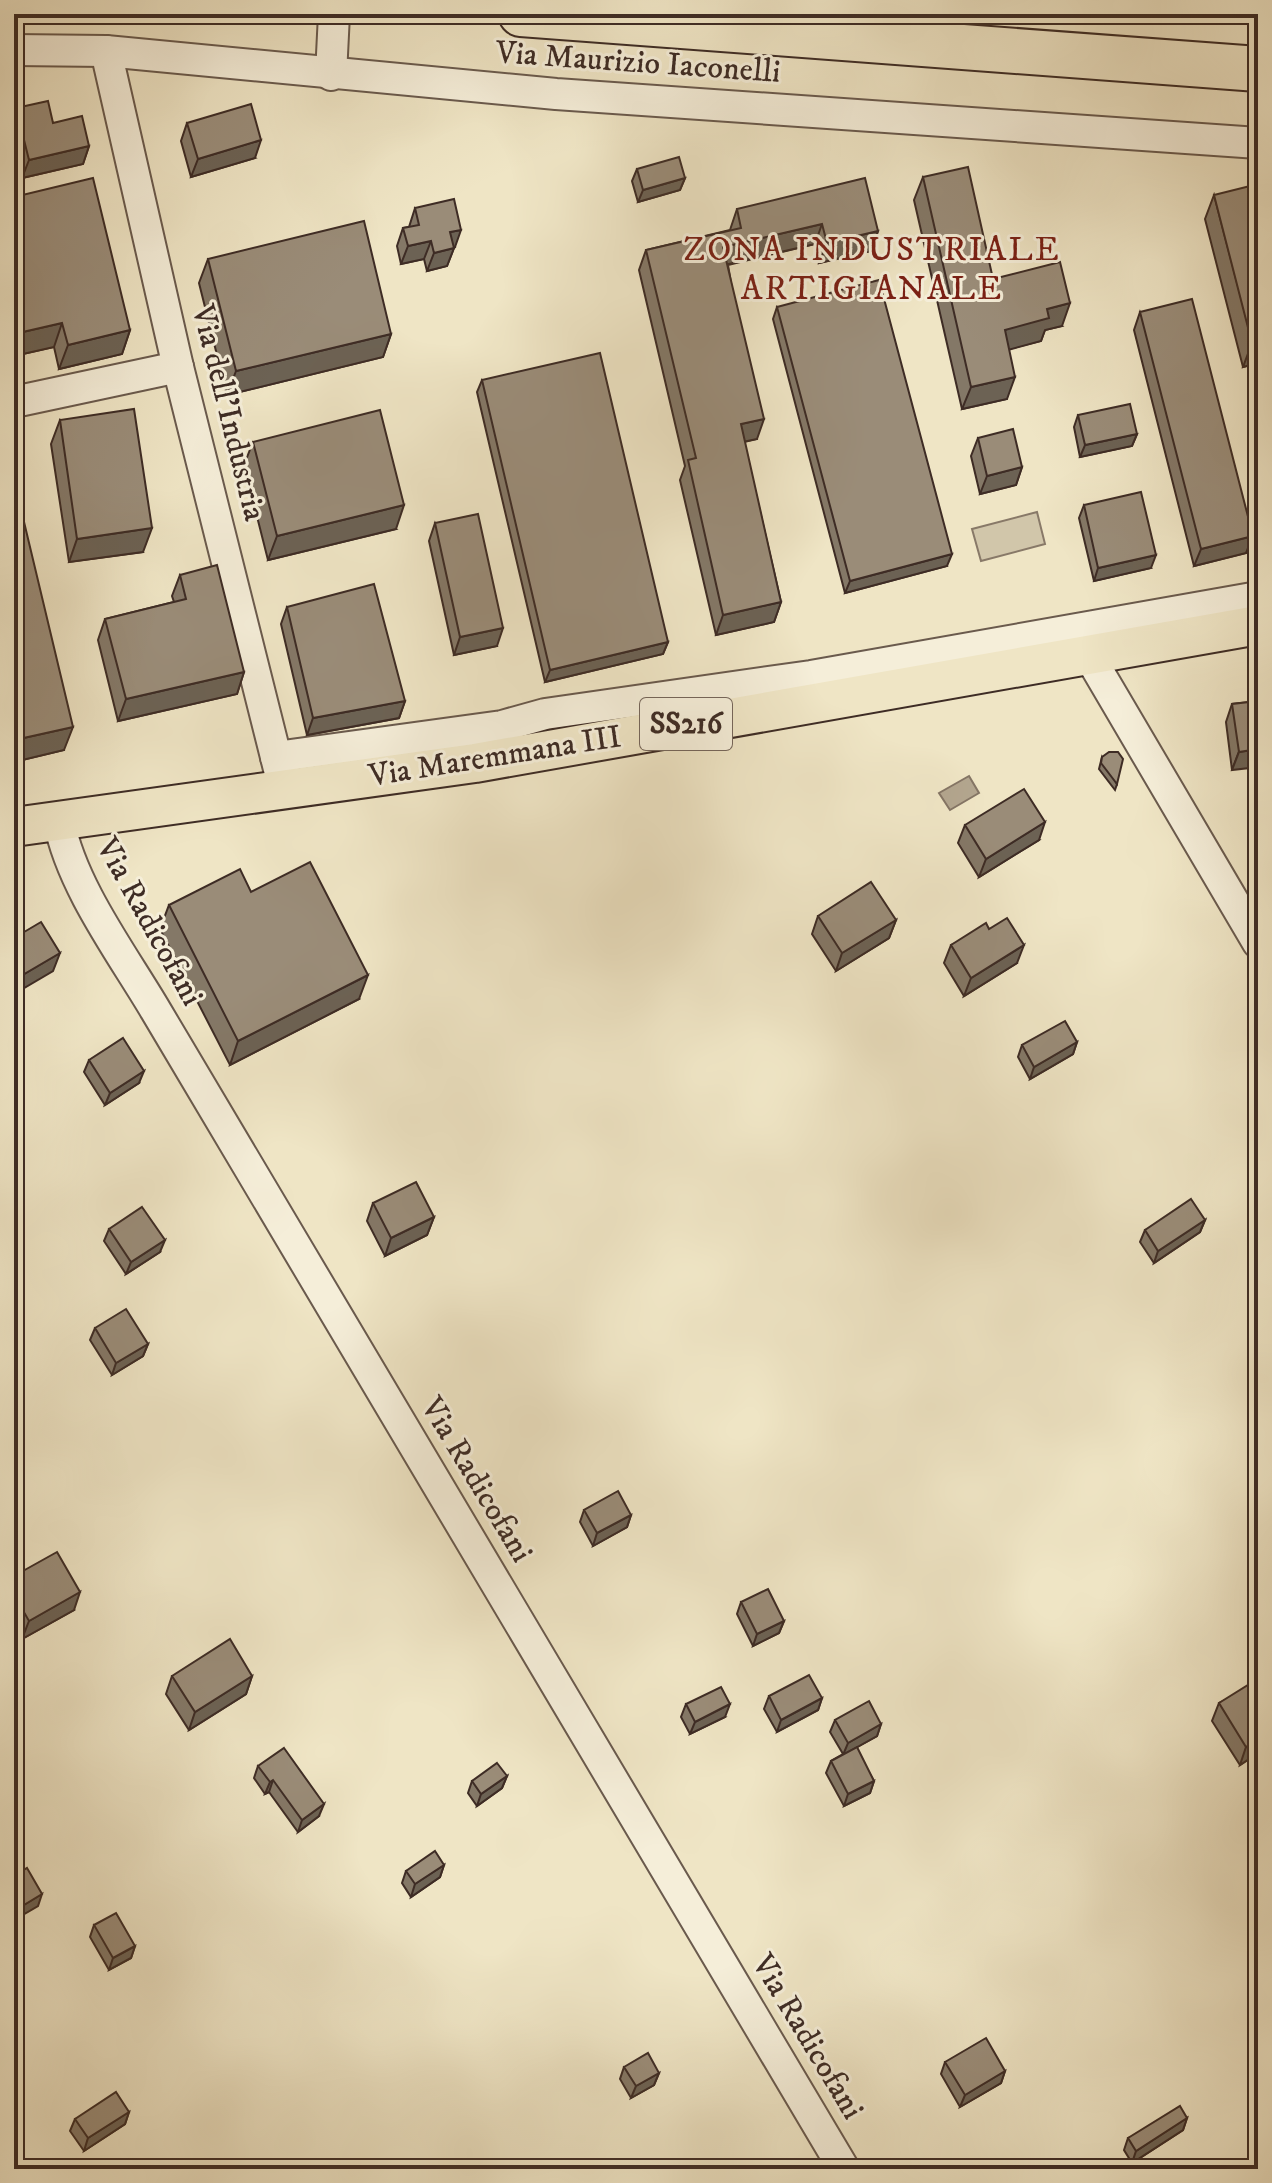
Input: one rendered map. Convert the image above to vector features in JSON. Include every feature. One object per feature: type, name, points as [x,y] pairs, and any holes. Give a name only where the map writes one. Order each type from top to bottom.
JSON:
[{"type":"highway","points":[[521,14],[1258,69]]},
{"type":"highway","points":[[910,14],[1258,40]]},
{"type":"main road","name":"Via Maremmana III","points":[[16,821],[59,821],[280,774],[475,763],[1258,625]]},
{"type":"street","points":[[331,75],[334,26]]},
{"type":"street","name":"Via Maurizio Iaconelli","points":[[14,48],[106,51],[331,75],[1258,143]]},
{"type":"street","name":"Via dell'Industria","points":[[106,51],[178,367],[280,774]]},
{"type":"street","points":[[14,402],[178,367]]},
{"type":"street","points":[[280,774],[545,714],[811,676],[1258,597]]},
{"type":"street","points":[[1088,654],[1258,943]]},
{"type":"street","name":"Via Radicofani","points":[[59,821],[66,849],[80,881],[844,2169]]},
{"type":"shaded area","points":[[1037,512],[1045,544],[981,561],[972,529]]},
{"type":"shaded area","points":[[969,776],[979,793],[950,810],[939,793]]},
{"type":"building","points":[[48,101],[53,123],[82,116],[89,146],[29,160],[16,108]]},
{"type":"building","points":[[251,104],[261,140],[198,159],[187,123]]},
{"type":"building","points":[[679,157],[685,178],[643,190],[637,169]]},
{"type":"building","points":[[968,167],[993,279],[1060,262],[1070,303],[1047,309],[1049,318],[1005,330],[1015,377],[971,387],[923,177]]},
{"type":"building","points":[[93,178],[130,330],[68,345],[62,323],[14,334],[14,197]]},
{"type":"building","points":[[865,178],[878,231],[827,243],[822,224],[723,247],[764,419],[741,424],[781,602],[723,615],[688,460],[696,458],[646,250],[741,228],[737,209]]},
{"type":"building","points":[[1258,184],[1258,342],[1252,343],[1214,195]]},
{"type":"building","points":[[454,199],[461,230],[450,232],[454,248],[434,253],[431,241],[408,246],[403,228],[419,225],[415,208]]},
{"type":"building","points":[[364,221],[391,334],[236,371],[208,259]]},
{"type":"building","points":[[879,280],[952,554],[850,581],[777,307]]},
{"type":"building","points":[[1192,299],[1253,536],[1201,549],[1140,312]]},
{"type":"building","points":[[600,353],[668,642],[550,670],[482,380]]},
{"type":"building","points":[[1130,404],[1137,434],[1085,445],[1078,415]]},
{"type":"building","points":[[134,409],[152,528],[77,539],[60,420]]},
{"type":"building","points":[[380,410],[404,505],[277,536],[253,442]]},
{"type":"building","points":[[1013,429],[1022,467],[987,476],[978,438]]},
{"type":"building","points":[[14,480],[73,727],[19,739],[14,718]]},
{"type":"building","points":[[1141,492],[1156,555],[1098,568],[1084,505]]},
{"type":"building","points":[[478,514],[503,628],[460,637],[435,523]]},
{"type":"building","points":[[217,565],[244,672],[126,699],[105,619],[186,599],[180,575]]},
{"type":"building","points":[[374,584],[405,701],[313,718],[287,607]]},
{"type":"building","points":[[1258,701],[1258,749],[1239,752],[1232,704]]},
{"type":"building","points":[[1109,752],[1118,752],[1123,759],[1117,784],[1101,763],[1102,757]]},
{"type":"building","points":[[1024,789],[1045,822],[986,859],[965,825]]},
{"type":"building","points":[[310,862],[368,975],[238,1041],[169,905],[240,869],[251,892]]},
{"type":"building","points":[[871,882],[896,920],[842,953],[818,916]]},
{"type":"building","points":[[1007,918],[1024,945],[971,978],[951,945],[986,923],[989,929]]},
{"type":"building","points":[[41,922],[60,953],[14,980],[14,938]]},
{"type":"building","points":[[1065,1021],[1077,1042],[1034,1067],[1022,1045]]},
{"type":"building","points":[[123,1038],[144,1071],[110,1093],[89,1060]]},
{"type":"building","points":[[416,1182],[434,1217],[391,1238],[373,1203]]},
{"type":"building","points":[[1191,1199],[1205,1220],[1158,1251],[1145,1230]]},
{"type":"building","points":[[142,1207],[165,1240],[131,1262],[109,1229]]},
{"type":"building","points":[[126,1309],[148,1344],[116,1363],[95,1328]]},
{"type":"building","points":[[618,1491],[631,1515],[597,1533],[584,1510]]},
{"type":"building","points":[[57,1552],[80,1592],[29,1621],[14,1595],[14,1576]]},
{"type":"building","points":[[768,1589],[784,1621],[757,1634],[741,1602]]},
{"type":"building","points":[[230,1639],[252,1676],[195,1712],[172,1676]]},
{"type":"building","points":[[809,1675],[822,1698],[781,1720],[769,1696]]},
{"type":"building","points":[[1256,1680],[1258,1739],[1246,1747],[1219,1703]]},
{"type":"building","points":[[721,1687],[730,1704],[695,1722],[686,1704]]},
{"type":"building","points":[[869,1701],[881,1724],[848,1743],[835,1720]]},
{"type":"building","points":[[857,1747],[874,1781],[848,1794],[831,1761]]},
{"type":"building","points":[[284,1748],[324,1804],[302,1820],[273,1780],[270,1782],[258,1766]]},
{"type":"building","points":[[497,1763],[507,1776],[481,1794],[472,1781]]},
{"type":"building","points":[[435,1851],[444,1865],[415,1884],[406,1871]]},
{"type":"building","points":[[27,1868],[42,1894],[14,1911],[14,1876]]},
{"type":"building","points":[[116,1913],[135,1946],[113,1958],[94,1925]]},
{"type":"building","points":[[986,2038],[1005,2071],[965,2095],[945,2062]]},
{"type":"building","points":[[648,2053],[659,2073],[636,2086],[624,2067]]},
{"type":"building","points":[[116,2092],[129,2112],[88,2138],[75,2119]]},
{"type":"building","points":[[1180,2106],[1187,2118],[1136,2151],[1128,2138]]},
{"type":"district","name":"ZONA INDUSTRIALE ARTIGIANALE","points":[[872,270]]}]
